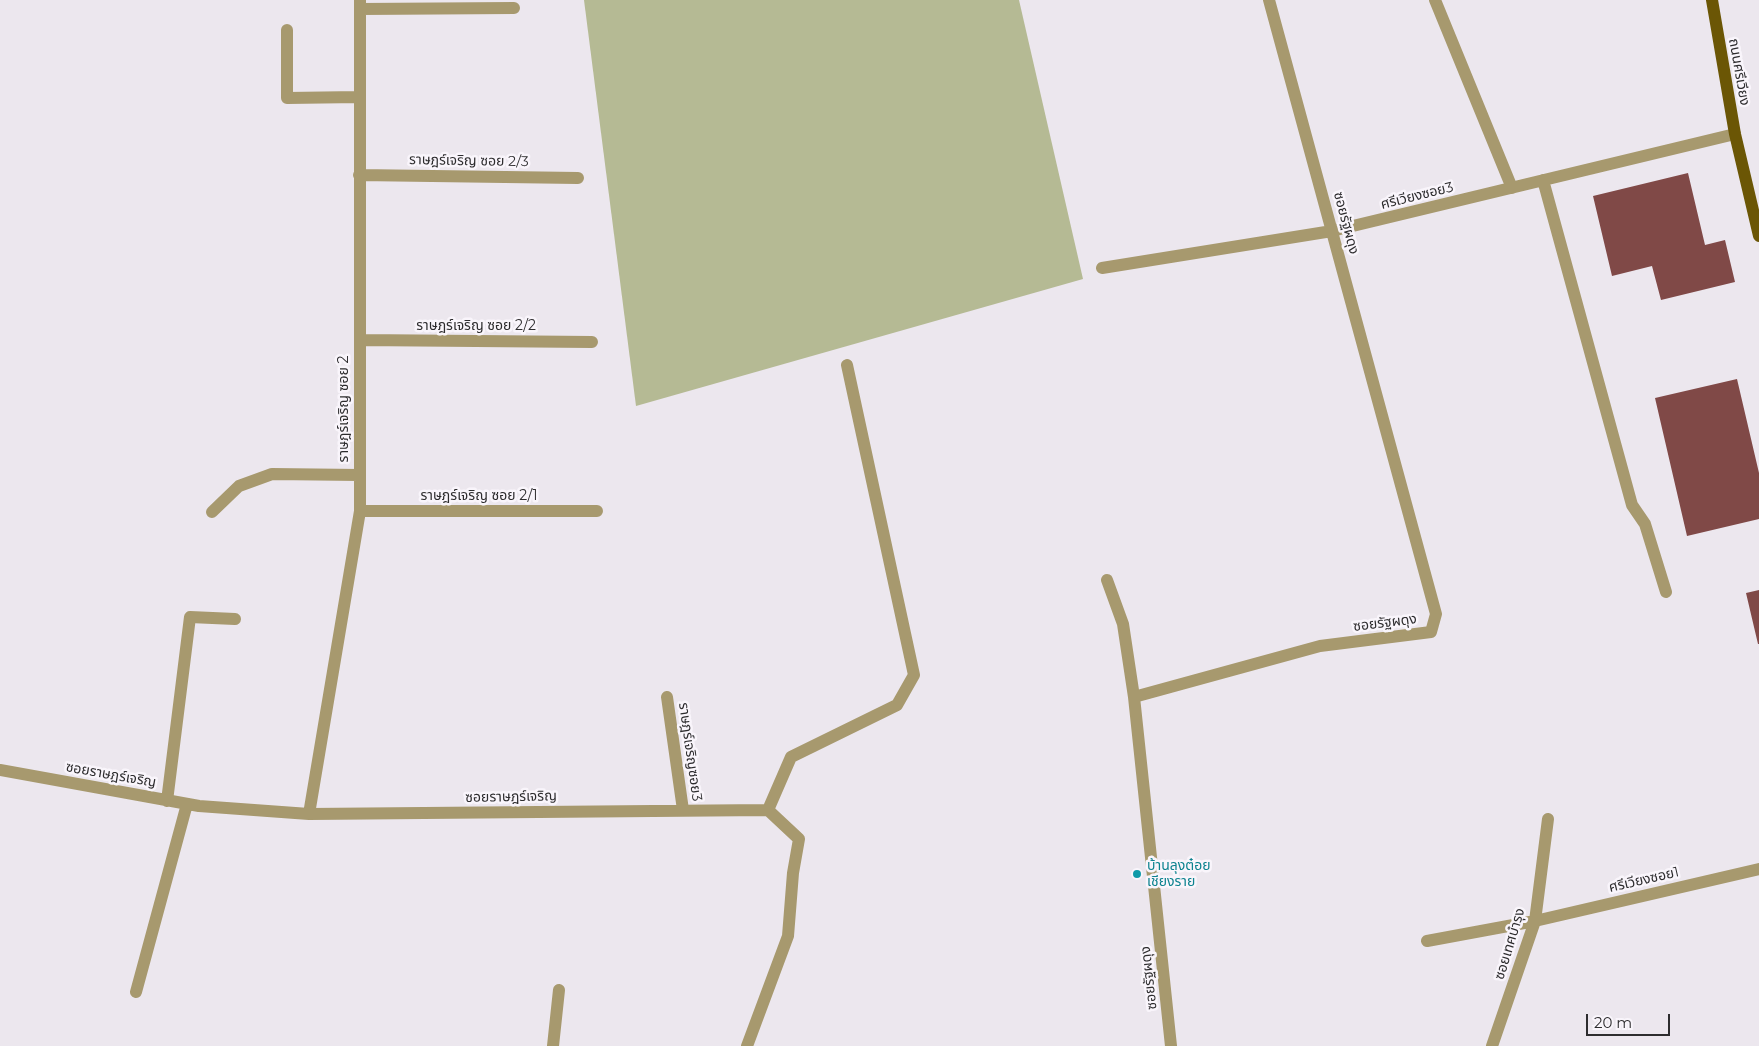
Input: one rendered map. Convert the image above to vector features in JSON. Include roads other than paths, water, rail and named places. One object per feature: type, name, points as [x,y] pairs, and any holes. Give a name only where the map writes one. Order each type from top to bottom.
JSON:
[{"type":"main road","name":"ถนนศรีเวียง","points":[[1712,0],[1735,134],[1759,236]]},
{"type":"street","name":"ซอยรัฐผดุง","points":[[1171,1046],[1134,697],[1320,646],[1432,632],[1436,614],[1269,0]]},
{"type":"street","points":[[1435,0],[1512,188]]},
{"type":"street","points":[[360,5],[514,8]]},
{"type":"street","name":"ราษฎร์เจริญ ซอย 2","points":[[309,814],[360,511],[360,5]]},
{"type":"street","points":[[287,30],[287,98],[359,97]]},
{"type":"street","name":"ศรีเวียงซอย3","points":[[1102,268],[1332,231],[1735,134]]},
{"type":"street","name":"ราษฎร์เจริญ ซอย 2/3","points":[[359,175],[578,178]]},
{"type":"street","points":[[1543,180],[1632,505],[1645,524],[1666,592]]},
{"type":"street","name":"ราษฎร์เจริญ ซอย 2/2","points":[[360,340],[592,342]]},
{"type":"street","points":[[747,1046],[788,936],[799,839],[768,810],[791,757],[897,705],[914,675],[847,365]]},
{"type":"street","points":[[212,512],[239,486],[272,474],[359,475]]},
{"type":"street","name":"ราษฎร์เจริญ ซอย 2/1","points":[[360,511],[598,512]]},
{"type":"street","points":[[1107,580],[1123,624],[1134,697]]},
{"type":"street","points":[[167,801],[190,617],[235,619]]},
{"type":"street","name":"ราษฎร์เจริญซอย3","points":[[667,697],[683,810]]},
{"type":"street","name":"ซอยราษฎร์เจริญ","points":[[0,770],[187,804],[309,814],[768,810]]},
{"type":"street","points":[[136,992],[187,804]]},
{"type":"street","name":"ซอยเทศบำรุง","points":[[1492,1046],[1535,921],[1548,819]]},
{"type":"street","name":"ศรีเวียงซอย1","points":[[1427,941],[1535,921],[1759,869]]},
{"type":"street","points":[[553,1046],[559,990]]},
{"type":"place","name":"บ้านลุงต๋อย เชียงราย","points":[[1137,874]]}]
